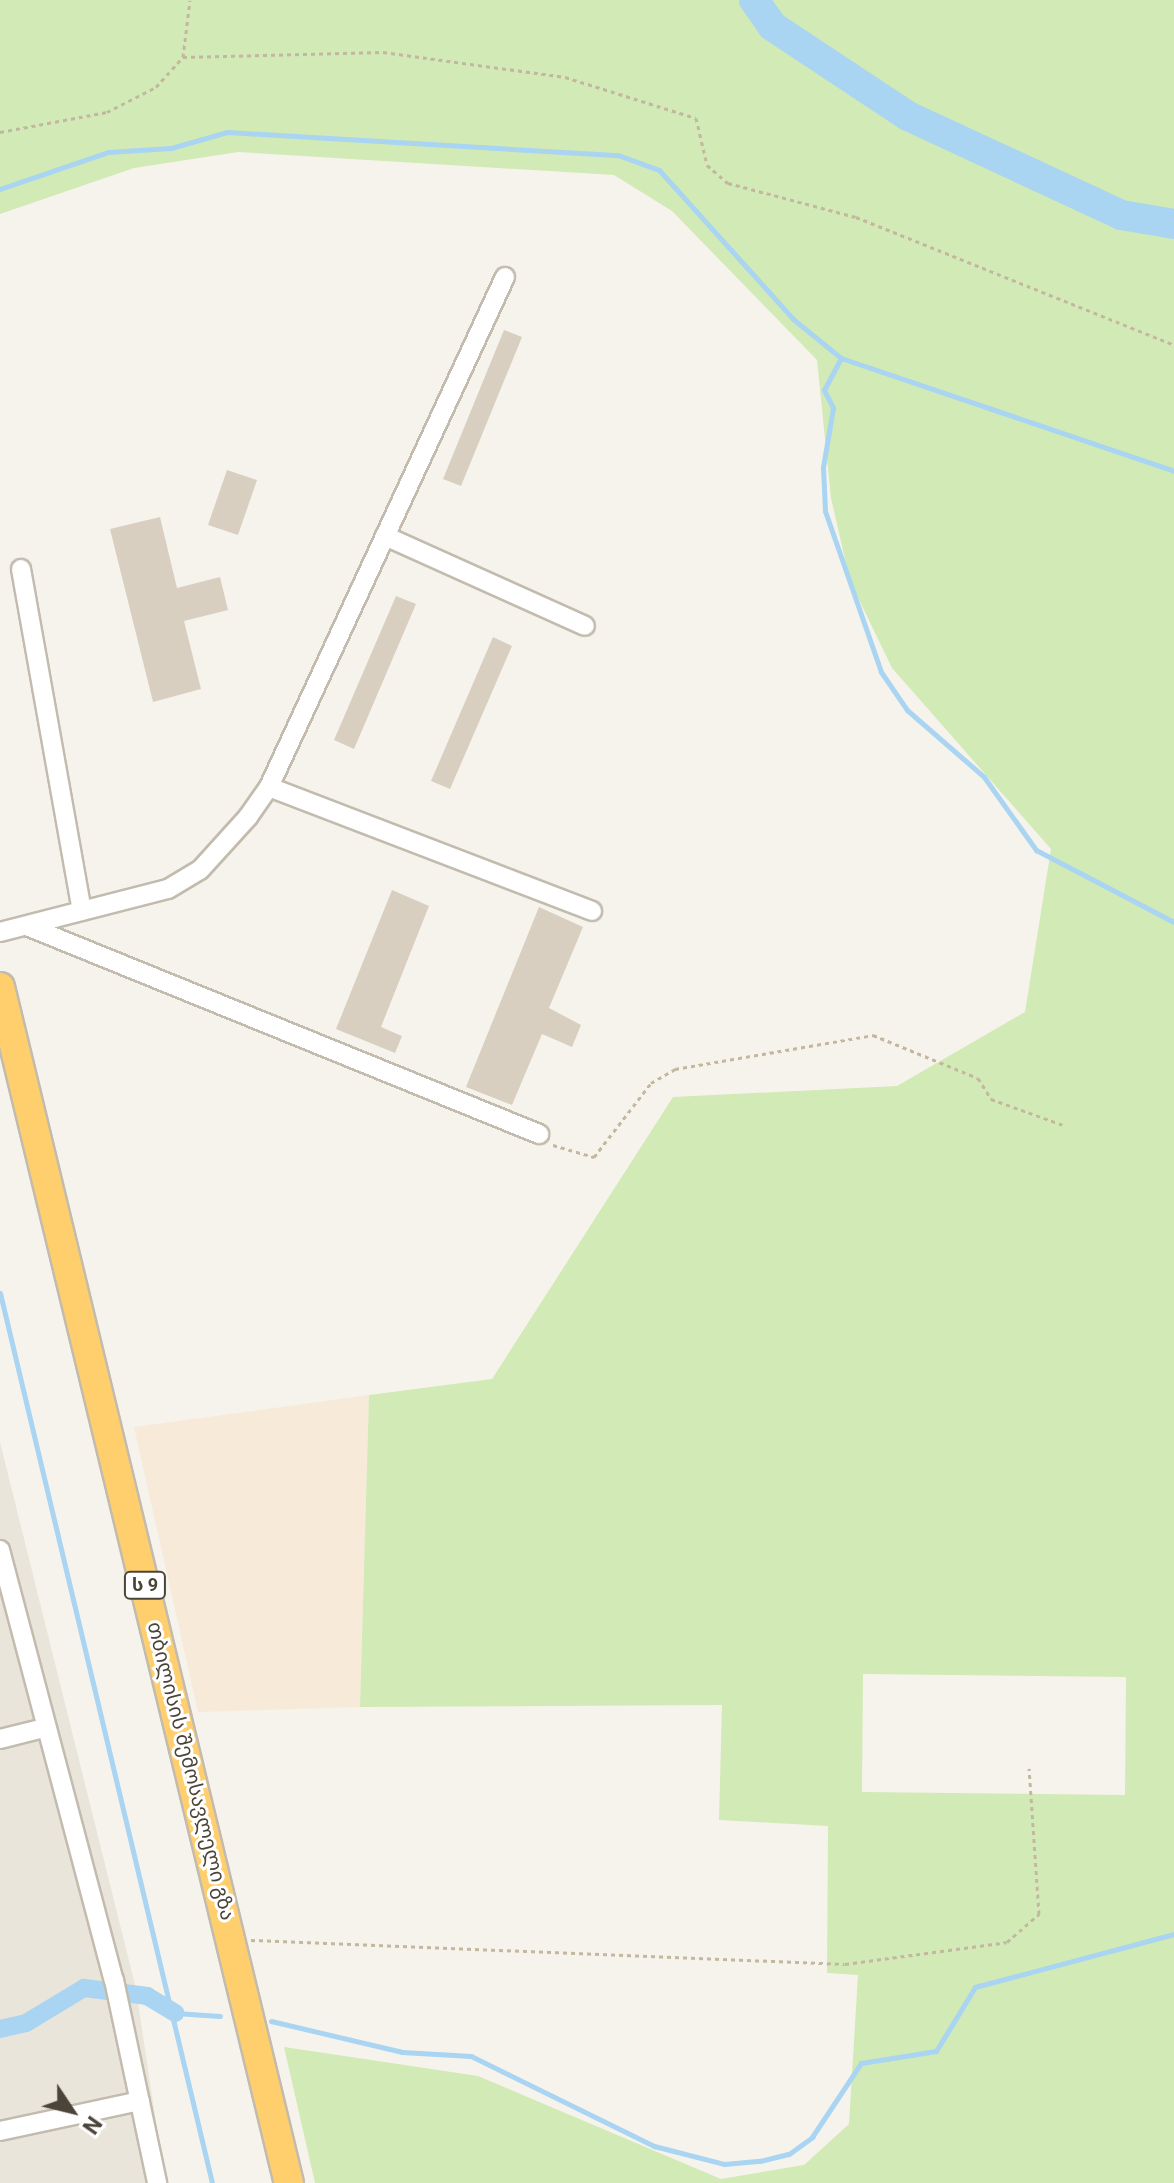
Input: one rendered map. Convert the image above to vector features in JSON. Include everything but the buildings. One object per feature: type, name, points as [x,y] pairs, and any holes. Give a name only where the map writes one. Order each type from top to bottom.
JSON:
[{"type":"highway","name":"თბილისის შემოსავლელი გზა","points":[[0,987],[289,2183]]},
{"type":"street","points":[[0,932],[168,889],[200,870],[269,787],[505,277]]},
{"type":"street","points":[[385,536],[585,626]]},
{"type":"street","points":[[21,569],[82,911]]},
{"type":"street","points":[[269,787],[592,911]]},
{"type":"street","points":[[27,926],[539,1134]]},
{"type":"street","points":[[0,1550],[140,2101],[157,2183]]},
{"type":"street","points":[[0,1739],[44,1728]]},
{"type":"street","points":[[0,2131],[140,2101]]},
{"type":"path","points":[[0,132],[107,112],[156,87],[183,57],[190,0]]},
{"type":"path","points":[[183,57],[383,52],[565,77],[696,118],[707,165],[728,183],[870,222],[1174,345]]},
{"type":"path","points":[[539,1134],[594,1157],[651,1083],[675,1069],[873,1035],[978,1078],[991,1099],[1066,1126]]},
{"type":"path","points":[[232,1939],[845,1964],[1007,1942],[1039,1914],[1029,1768]]},
{"type":"shaded area","points":[[369,1395],[360,1707],[198,1712],[134,1427]]},
{"type":"shaded area","points":[[0,1442],[136,1989],[165,2183],[0,2183]]},
{"type":"green space","points":[[0,0],[1174,0],[1174,2183],[315,2183],[284,2047],[478,2076],[721,2179],[804,2165],[849,2124],[858,1975],[827,1973],[828,1826],[719,1820],[722,1705],[360,1707],[369,1395],[492,1379],[673,1097],[897,1086],[1025,1012],[1051,849],[892,668],[850,581],[831,498],[817,360],[672,211],[614,175],[238,152],[134,168],[0,214]],"holes":[[[863,1674],[1126,1677],[1125,1795],[862,1792]]]},
{"type":"waterway","points":[[754,0],[772,26],[908,116],[1121,215],[1174,224]]},
{"type":"waterway","points":[[0,189],[108,152],[171,148],[227,132],[618,155],[659,170],[793,319],[841,358],[1174,471]]},
{"type":"waterway","points":[[841,358],[824,390],[833,408],[823,467],[825,511],[881,672],[907,710],[984,777],[1036,850],[1174,922]]},
{"type":"waterway","points":[[0,1293],[212,2183]]},
{"type":"waterway","points":[[271,2021],[402,2052],[471,2056],[654,2146],[724,2164],[760,2161],[789,2154],[812,2137],[861,2063],[936,2051],[975,1987],[1174,1934]]},
{"type":"waterway","points":[[0,2029],[26,2023],[84,1988],[147,1996],[175,2013]]},
{"type":"waterway","points":[[175,2013],[220,2016]]}]
